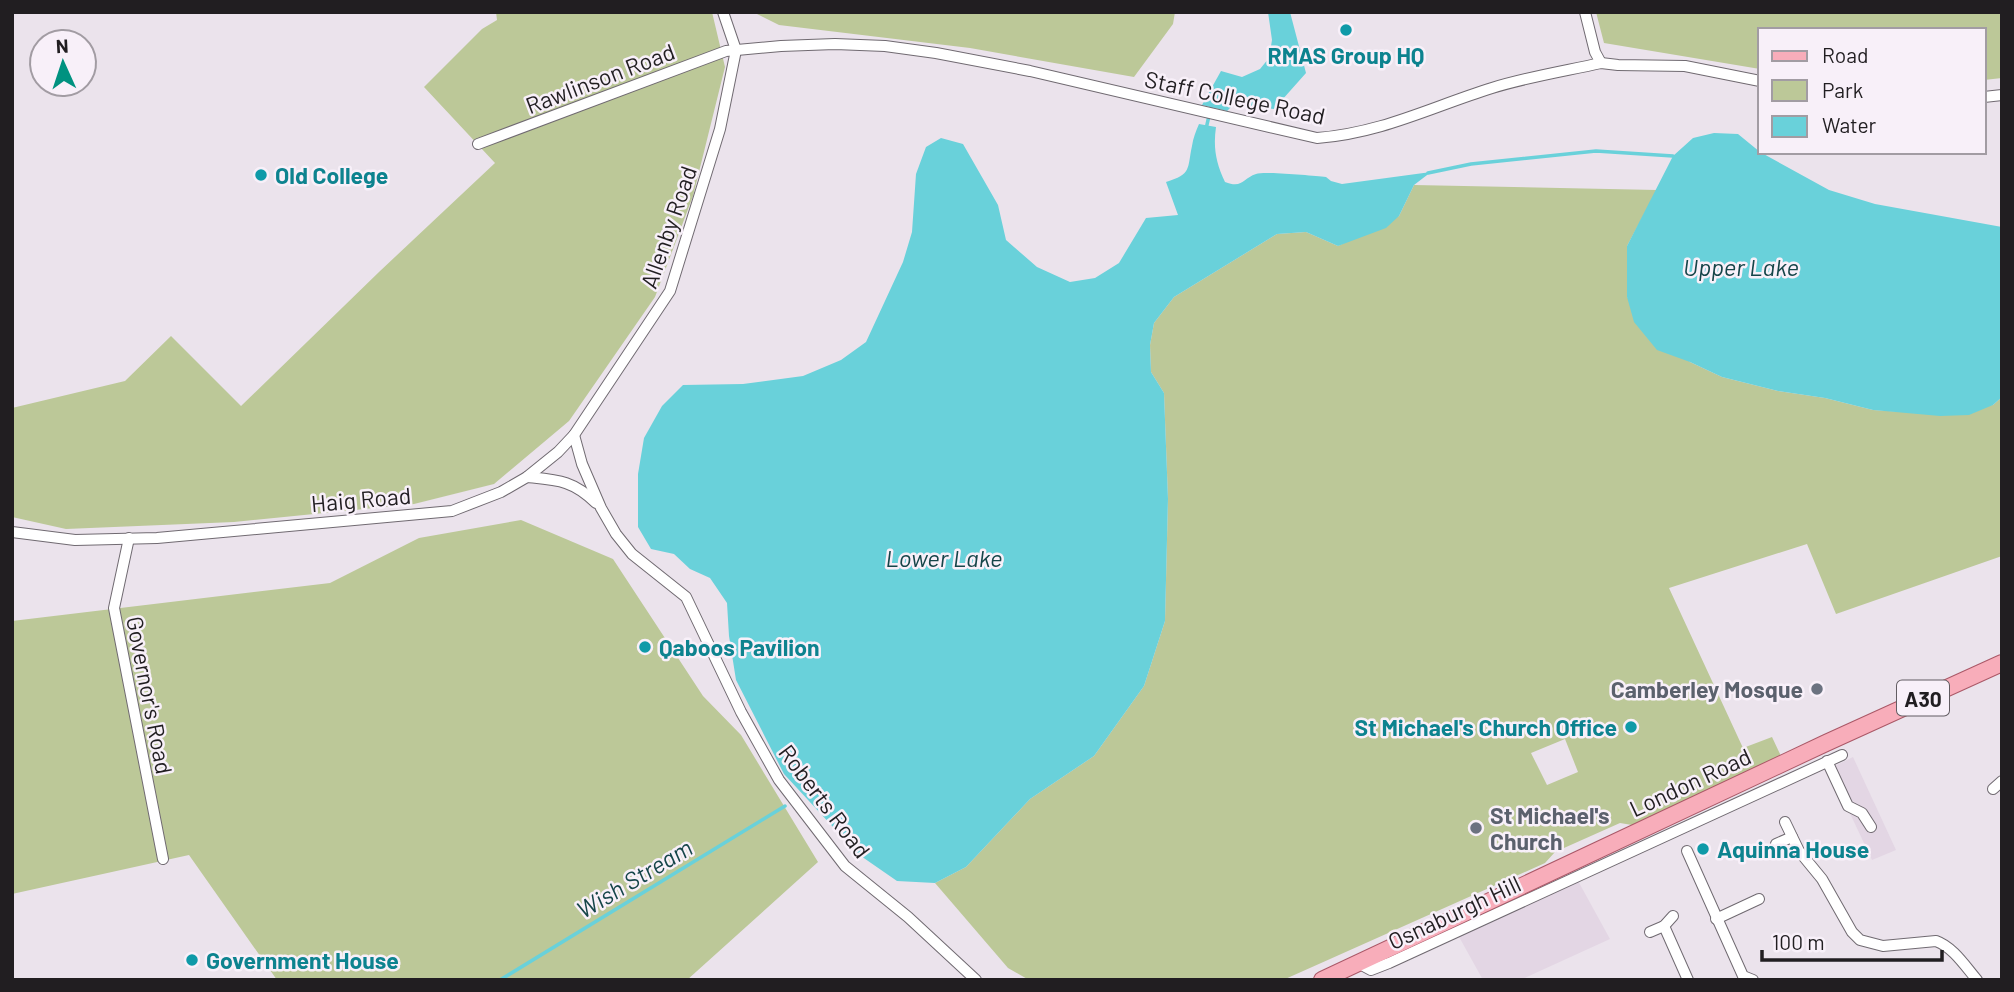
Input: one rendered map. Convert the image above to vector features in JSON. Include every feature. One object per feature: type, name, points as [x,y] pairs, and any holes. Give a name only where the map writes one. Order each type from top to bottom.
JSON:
[{"type":"main road","name":"London Road","points":[[1322,980],[2002,663]]},
{"type":"street","points":[[723,12],[736,50]]},
{"type":"street","points":[[1584,12],[1595,52],[1601,63]]},
{"type":"street","name":"Staff College Road","points":[[736,50],[835,44],[898,48],[1030,71],[1317,138],[1385,127],[1494,88],[1601,63],[1685,66],[1758,81]]},
{"type":"street","name":"Rawlinson Road","points":[[478,144],[726,51],[736,50]]},
{"type":"street","name":"Allenby Road","points":[[574,435],[670,291],[720,129],[736,50]]},
{"type":"street","points":[[574,435],[582,464],[601,508]]},
{"type":"street","name":"Haig Road","points":[[12,532],[75,540],[129,538],[452,510],[501,492],[527,477],[574,435]]},
{"type":"street","points":[[527,477],[561,480],[583,489],[601,508]]},
{"type":"street","name":"Roberts Road","points":[[601,508],[632,554],[687,597],[741,712],[779,780],[845,866],[908,917],[976,980]]},
{"type":"street","name":"Governor's Road","points":[[129,538],[114,608],[163,859]]},
{"type":"street","points":[[1826,743],[1834,758],[1848,806],[1862,813],[1871,827]]},
{"type":"street","name":"Osnaburgh Hill","points":[[1358,963],[1371,970],[1389,963],[1834,758]]},
{"type":"street","points":[[1993,789],[2002,781]]},
{"type":"street","points":[[1785,822],[1799,851],[1822,879],[1852,932],[1860,940],[1883,946],[1936,940],[1944,943],[1977,980]]},
{"type":"street","points":[[1776,844],[1792,836]]},
{"type":"street","points":[[1687,851],[1743,976],[1753,980]]},
{"type":"street","points":[[1716,919],[1759,899]]},
{"type":"street","points":[[1650,932],[1664,926],[1673,916]]},
{"type":"street","points":[[1664,926],[1688,980]]},
{"type":"shaded area","points":[[1853,757],[1896,850],[1872,860],[1829,769]]},
{"type":"shaded area","points":[[1577,879],[1610,939],[1520,980],[1483,980],[1458,935]]},
{"type":"green space","points":[[496,12],[712,12],[725,67],[693,196],[655,297],[569,421],[494,484],[414,504],[234,522],[66,529],[12,517],[12,408],[125,381],[171,336],[241,406],[495,163],[424,87],[482,29],[497,20]]},
{"type":"green space","points":[[753,12],[1175,12],[1173,24],[1134,77],[970,48],[779,25]]},
{"type":"green space","points":[[1596,12],[2002,12],[2002,78],[1986,80],[1986,28],[1758,28],[1758,69],[1604,43]]},
{"type":"green space","points":[[1414,185],[1657,190],[1627,246],[1627,297],[1690,362],[1722,377],[1873,410],[1904,412],[1993,405],[2002,397],[2002,556],[1836,614],[1807,544],[1669,588],[1743,748],[1772,737],[1781,756],[1632,825],[1620,823],[1555,852],[1545,863],[1283,980],[1029,980],[1008,968],[935,883],[966,867],[1030,799],[1094,756],[1144,686],[1165,621],[1168,499],[1164,393],[1151,372],[1150,345],[1154,323],[1174,297],[1277,234],[1306,232],[1338,246],[1399,216]],"holes":[[[1565,739],[1578,772],[1547,785],[1531,753]]]},
{"type":"green space","points":[[521,520],[613,559],[703,696],[741,735],[818,862],[687,980],[277,980],[189,855],[12,894],[12,621],[330,583],[419,538]]},
{"type":"water","points":[[1268,12],[1290,12],[1306,73],[1274,109],[1234,104],[1227,111],[1202,105],[1221,71],[1242,77],[1260,69],[1269,58],[1272,40]]},
{"type":"water","name":"Lower Lake","points":[[1199,124],[1216,127],[1217,162],[1225,182],[1231,184],[1239,184],[1261,173],[1326,177],[1342,184],[1431,172],[1414,185],[1399,216],[1386,228],[1338,246],[1306,232],[1277,234],[1174,297],[1154,323],[1150,345],[1151,372],[1164,393],[1168,499],[1165,621],[1144,686],[1094,756],[1030,799],[966,867],[935,883],[897,881],[858,854],[784,774],[736,680],[727,603],[710,578],[690,569],[674,554],[651,549],[638,527],[638,474],[644,438],[662,406],[683,385],[743,384],[803,376],[841,360],[866,342],[903,262],[912,232],[916,174],[926,147],[941,138],[963,144],[998,205],[1006,240],[1037,267],[1070,282],[1095,278],[1119,263],[1146,218],[1178,215],[1166,182],[1187,170]]},
{"type":"water","name":"Upper Lake","points":[[1714,133],[1738,134],[1758,150],[1758,154],[1764,154],[1829,190],[1875,204],[2002,227],[2002,397],[1993,405],[1969,415],[1940,416],[1873,410],[1722,377],[1657,350],[1634,322],[1627,297],[1627,246],[1673,156],[1693,138]]},
{"type":"waterway","name":"Wish Stream","points":[[1206,129],[1211,107],[1215,104]]},
{"type":"waterway","points":[[1428,173],[1471,164],[1596,151],[1673,156]]},
{"type":"waterway","name":"Wish Stream","points":[[500,980],[785,806]]},
{"type":"place","name":"RMAS Group HQ","points":[[1346,30]]},
{"type":"place","name":"Old College","points":[[261,175]]},
{"type":"place","name":"Qaboos Pavilion","points":[[645,647]]},
{"type":"place","name":"Camberley Mosque","points":[[1817,689]]},
{"type":"place","name":"St Michael's Church Office","points":[[1631,727]]},
{"type":"place","name":"St Michael's Church","points":[[1476,828]]},
{"type":"place","name":"Aquinna House","points":[[1703,849]]},
{"type":"place","name":"Government House","points":[[192,960]]}]
